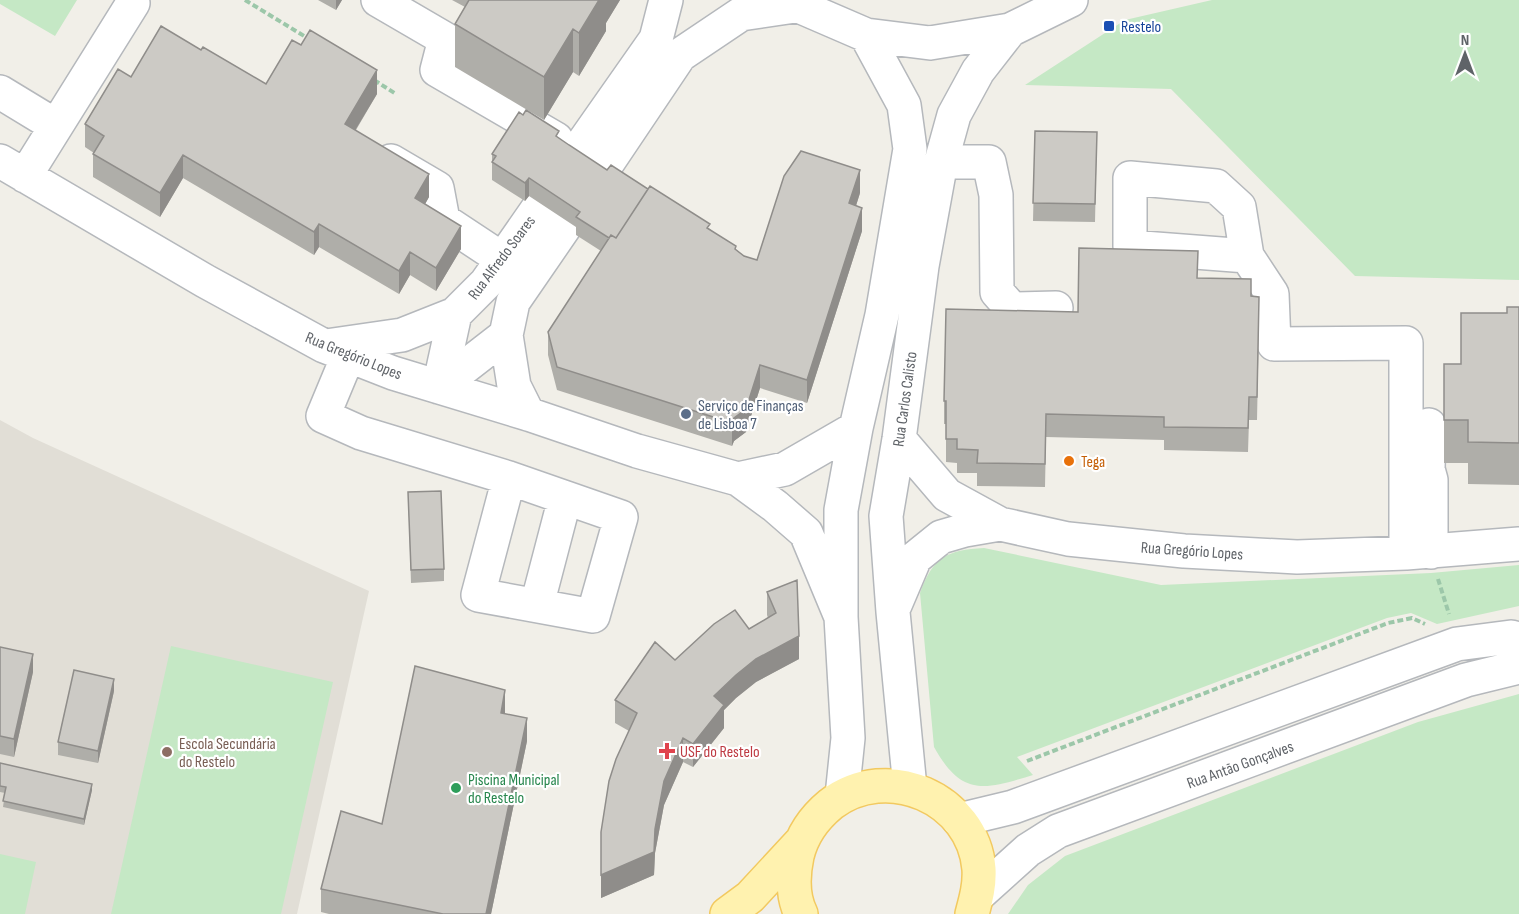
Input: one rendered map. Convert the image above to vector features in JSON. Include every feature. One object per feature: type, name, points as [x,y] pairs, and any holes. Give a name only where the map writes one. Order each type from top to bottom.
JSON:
[{"type":"main road","points":[[727,914],[750,897],[800,843],[817,816],[842,796],[864,788],[887,785],[910,788],[937,800],[959,820],[972,843],[979,868],[975,904]]},
{"type":"main road","points":[[800,843],[793,874],[797,906],[801,914]]},
{"type":"street","points":[[378,0],[445,39],[437,70],[586,166]]},
{"type":"street","points":[[586,166],[656,39],[666,0]]},
{"type":"street","points":[[586,166],[680,55],[741,14],[790,3],[866,35],[930,43],[1010,30],[1071,0]]},
{"type":"street","points":[[12,168],[56,126],[133,3]]},
{"type":"street","name":"Rua Carlos Calisto","points":[[910,788],[892,612],[886,516],[899,439],[922,266],[941,162],[954,115],[978,71],[1010,30]]},
{"type":"street","points":[[842,796],[848,738],[841,617],[841,510],[856,428],[882,315],[910,149],[904,105],[866,35]]},
{"type":"street","points":[[0,92],[56,126]]},
{"type":"street","points":[[367,147],[437,188],[443,220],[502,260]]},
{"type":"street","points":[[941,162],[989,162],[996,195],[997,292],[1012,309],[1056,308]]},
{"type":"street","name":"Rua Gregório Lopes","points":[[12,168],[195,275],[336,351],[637,451],[738,479]]},
{"type":"street","name":"Rua Alfredo Soares","points":[[336,351],[402,335],[455,314],[486,283],[541,204]]},
{"type":"street","name":"Rua Alfredo Soares","points":[[528,414],[514,386],[506,335],[513,302],[568,222]]},
{"type":"street","points":[[1247,256],[1272,294],[1274,344],[1406,343],[1418,553]]},
{"type":"street","points":[[439,387],[455,314]]},
{"type":"street","points":[[439,387],[506,335]]},
{"type":"street","points":[[336,351],[323,416],[361,433],[509,478],[621,517],[593,616],[478,595],[509,478]]},
{"type":"street","points":[[1418,553],[1431,480],[1428,469],[1429,425]]},
{"type":"street","points":[[738,479],[785,469],[856,428]]},
{"type":"street","name":"Rua Gregório Lopes","points":[[899,439],[947,495],[1000,524],[1068,539],[1185,551],[1297,557],[1418,553],[1519,544]]},
{"type":"street","points":[[738,479],[775,506],[806,533],[841,617]]},
{"type":"street","points":[[537,605],[566,498]]},
{"type":"street","points":[[892,612],[915,558],[940,537],[1000,524]]},
{"type":"street","points":[[959,820],[1012,807],[1457,644],[1511,637],[1519,639]]},
{"type":"street","name":"Rua Antão Gonçalves","points":[[975,904],[1028,850],[1058,831],[1466,680],[1519,667]]},
{"type":"path","points":[[245,0],[316,44]]},
{"type":"path","points":[[366,75],[396,93]]},
{"type":"path","points":[[1027,761],[1388,623],[1412,618],[1429,626]]},
{"type":"shaded area","name":"Escola Secundária do Restelo","points":[[0,420],[33,438],[369,591],[297,914],[0,914]]},
{"type":"green space","points":[[0,0],[77,0],[55,36],[0,4]]},
{"type":"green space","points":[[1212,0],[1519,0],[1519,280],[1355,276],[1171,89],[1025,85],[1125,20]]},
{"type":"green space","points":[[984,548],[1161,585],[1431,573],[1519,565],[1519,606],[1437,624],[1411,613],[1387,618],[1017,757],[1033,775],[1001,784],[976,785],[965,782],[954,775],[934,747],[920,593],[930,571],[943,558],[960,551]]},
{"type":"green space","points":[[171,646],[333,682],[281,914],[111,914]]},
{"type":"green space","points":[[1519,694],[1519,914],[1008,914],[1028,885],[1065,856],[1418,722]]},
{"type":"green space","points":[[0,854],[36,862],[25,914],[0,914]]},
{"type":"building","points":[[469,0],[599,0],[579,33],[573,29],[544,77],[455,24]]},
{"type":"building","points":[[161,26],[201,50],[203,47],[266,84],[292,40],[301,45],[310,30],[377,70],[345,124],[429,174],[415,198],[461,226],[436,268],[410,252],[399,271],[319,224],[314,232],[183,155],[160,193],[93,154],[104,136],[85,124],[118,69],[131,77]]},
{"type":"building","points":[[526,110],[559,131],[556,136],[607,170],[611,165],[648,189],[616,238],[611,235],[609,238],[576,217],[580,212],[529,178],[525,183],[492,162],[496,156],[492,154],[519,112],[523,115]]},
{"type":"building","points":[[1035,131],[1097,132],[1095,204],[1033,203]]},
{"type":"building","points":[[801,151],[860,170],[849,203],[862,208],[807,380],[760,365],[746,409],[734,418],[732,423],[557,367],[548,332],[611,235],[616,238],[650,186],[710,224],[707,228],[736,246],[735,249],[744,256],[757,260],[784,176]]},
{"type":"building","points":[[1079,248],[1198,251],[1197,278],[1251,279],[1251,296],[1259,297],[1257,397],[1249,397],[1248,428],[1164,427],[1164,417],[1046,414],[1045,464],[977,463],[978,450],[957,449],[957,439],[946,439],[946,401],[944,401],[946,309],[1078,312]]},
{"type":"building","points":[[1507,307],[1519,307],[1519,443],[1468,442],[1468,420],[1444,420],[1444,364],[1461,364],[1461,313],[1507,313]]},
{"type":"building","points":[[441,491],[444,569],[411,570],[408,492]]},
{"type":"building","name":"USF do Restelo","points":[[797,580],[799,636],[756,659],[714,696],[724,705],[693,744],[683,738],[664,781],[655,829],[654,852],[601,875],[601,832],[609,781],[616,759],[637,713],[615,700],[655,642],[675,660],[714,624],[735,610],[749,629],[776,613],[767,592]]},
{"type":"building","points":[[0,647],[33,654],[14,739],[0,736]]},
{"type":"building","name":"Piscina Municipal do Restelo","points":[[415,666],[505,690],[501,713],[527,718],[486,914],[443,914],[321,889],[341,811],[382,824]]},
{"type":"building","points":[[74,670],[114,679],[98,751],[58,742]]},
{"type":"building","points":[[0,763],[92,784],[84,819],[3,801],[6,787],[0,786]]},
{"type":"place","name":"Restelo","points":[[1109,26]]},
{"type":"place","name":"Serviço de Finanças de Lisboa 7","points":[[686,414]]},
{"type":"place","name":"Tega","points":[[1069,461]]},
{"type":"place","name":"USF do Restelo","points":[[667,751]]},
{"type":"place","name":"Escola Secundária do Restelo","points":[[167,752]]},
{"type":"place","name":"Piscina Municipal do Restelo","points":[[456,788]]}]
